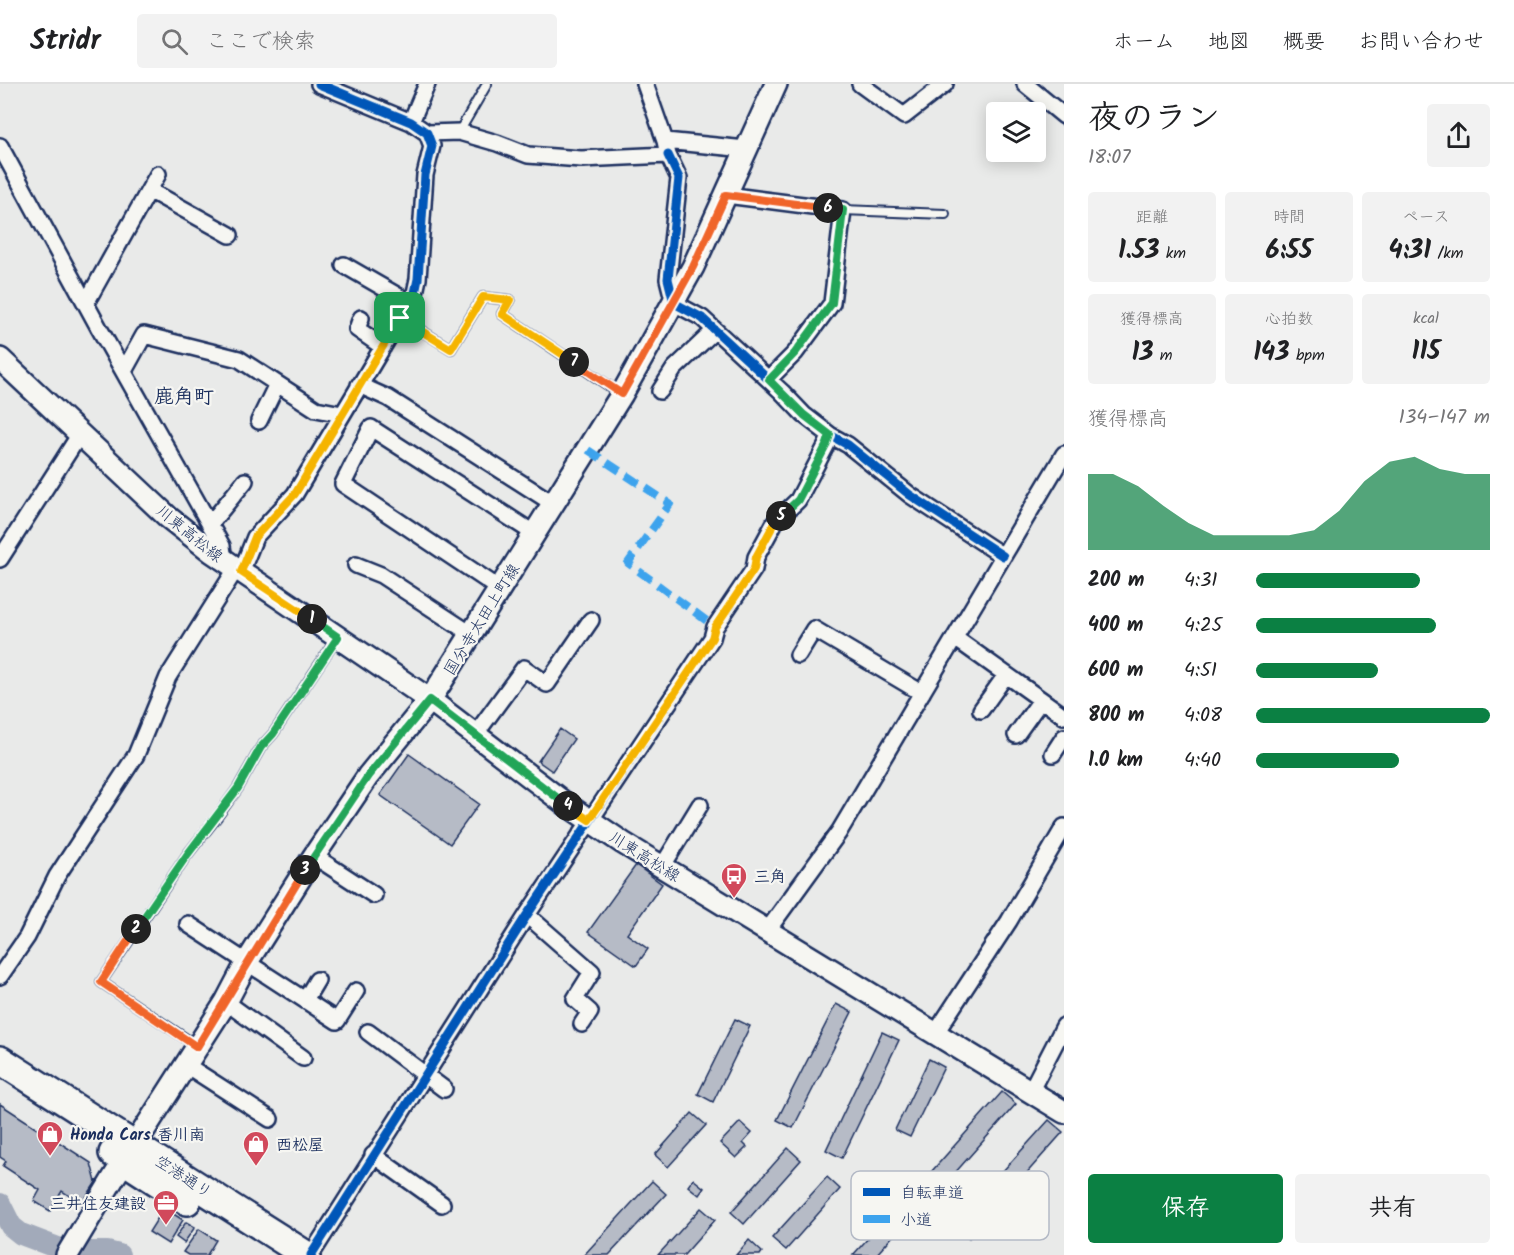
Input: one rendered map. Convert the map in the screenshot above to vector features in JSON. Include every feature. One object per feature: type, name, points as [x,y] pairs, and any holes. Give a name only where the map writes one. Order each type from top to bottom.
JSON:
[{"type":"highway","name":"空港通り","points":[[0,1060],[271,1255]]},
{"type":"highway","name":"空港通り","points":[[0,1081],[306,1255]]},
{"type":"main road","name":"国分寺太田上町線","points":[[67,1255],[226,1002],[247,962],[314,856],[368,776],[430,700],[622,394],[693,267],[776,84]]},
{"type":"main road","name":"川東高松線","points":[[0,359],[169,518],[234,567],[430,700],[589,820],[662,867],[1064,1112]]},
{"type":"street","points":[[0,976],[27,937],[57,876],[136,755],[168,676],[234,567],[255,537],[295,494],[415,293],[418,279],[425,175],[432,146],[427,133],[411,122],[318,84]]},
{"type":"street","points":[[411,122],[427,84]]},
{"type":"street","points":[[645,84],[666,148],[679,178],[668,279],[674,303],[702,318],[804,415],[830,435],[848,445],[910,495],[1003,556]]},
{"type":"street","points":[[860,84],[904,116],[945,84]]},
{"type":"street","points":[[1025,84],[1040,92],[1064,116]]},
{"type":"street","points":[[427,133],[459,132],[528,155],[581,159],[666,148],[746,150]]},
{"type":"street","points":[[0,146],[5,169],[86,303],[234,567]]},
{"type":"street","points":[[86,303],[158,174]]},
{"type":"street","points":[[149,190],[230,236]]},
{"type":"street","points":[[726,195],[843,210],[832,303],[795,353],[769,380]]},
{"type":"street","points":[[344,265],[410,303]]},
{"type":"street","points":[[361,318],[357,329],[383,346]]},
{"type":"street","points":[[660,390],[674,369],[715,330]]},
{"type":"street","points":[[124,371],[144,335],[239,359],[316,409],[342,414]]},
{"type":"street","points":[[259,421],[277,384]]},
{"type":"street","points":[[359,385],[388,398],[554,504]]},
{"type":"street","points":[[500,589],[343,484],[371,428],[535,534]]},
{"type":"street","points":[[0,559],[80,435]]},
{"type":"street","points":[[311,1255],[527,915],[712,638],[715,627],[754,569],[756,557],[775,522],[798,500],[830,435]]},
{"type":"street","points":[[767,931],[839,832],[1064,454]]},
{"type":"street","points":[[210,524],[245,481]]},
{"type":"street","points":[[356,565],[381,575],[471,634]]},
{"type":"street","points":[[475,735],[524,668],[547,684],[591,620]]},
{"type":"street","points":[[798,655],[814,628],[922,693]]},
{"type":"street","points":[[955,638],[1064,716]]},
{"type":"street","points":[[981,710],[1006,675]]},
{"type":"street","points":[[1016,735],[1041,700]]},
{"type":"street","points":[[1053,754],[1064,737]]},
{"type":"street","points":[[662,867],[700,805]]},
{"type":"street","points":[[935,1034],[1009,921],[1064,827]]},
{"type":"street","points":[[314,856],[374,895]]},
{"type":"street","points":[[527,915],[592,972],[575,999],[590,1012],[582,1024]]},
{"type":"street","points":[[188,924],[337,1021],[356,991]]},
{"type":"street","points":[[305,1000],[317,980]]},
{"type":"street","points":[[226,1002],[303,1058]]},
{"type":"street","points":[[1030,1092],[1064,1026]]},
{"type":"street","points":[[368,1032],[444,1089]]},
{"type":"street","points":[[186,1065],[270,1119]]},
{"type":"street","points":[[373,1155],[442,1204]]},
{"type":"lane","points":[[459,132],[487,84]]},
{"type":"lane","points":[[843,210],[945,214]]},
{"type":"lane","points":[[400,318],[451,349],[483,297],[510,300],[502,314],[622,394]]},
{"type":"lane","points":[[197,1047],[101,982],[187,855],[238,788],[261,747],[286,716],[338,637]]},
{"type":"building","points":[[560,729],[574,739],[552,771],[538,761]]},
{"type":"building","points":[[409,754],[479,804],[450,844],[380,795]]},
{"type":"building","points":[[636,865],[662,884],[627,934],[648,949],[636,966],[588,932]]},
{"type":"building","points":[[836,1004],[852,1012],[793,1128],[777,1120]]},
{"type":"building","points":[[735,1019],[750,1026],[713,1102],[698,1094]]},
{"type":"building","points":[[882,1032],[899,1040],[842,1158],[826,1150]]},
{"type":"building","points":[[929,1059],[944,1067],[910,1137],[895,1130]]},
{"type":"building","points":[[1002,1092],[1016,1104],[957,1171],[932,1171]]},
{"type":"building","points":[[0,1104],[91,1163],[96,1182],[82,1204],[62,1191],[50,1211],[34,1201],[40,1190],[3,1166],[6,1161],[0,1157]]},
{"type":"building","points":[[692,1113],[706,1125],[668,1167],[655,1155]]},
{"type":"building","points":[[1049,1120],[1063,1132],[1028,1171],[1003,1171]]},
{"type":"building","points":[[740,1122],[752,1133],[743,1143],[747,1147],[736,1158],[720,1143]]},
{"type":"building","points":[[788,1148],[801,1160],[744,1224],[731,1212]]},
{"type":"building","points":[[827,1177],[840,1189],[786,1250],[772,1238]]},
{"type":"building","points":[[693,1179],[704,1188],[699,1195],[688,1186]]},
{"type":"building","points":[[652,1181],[666,1194],[609,1255],[584,1255]]},
{"type":"building","points":[[164,1208],[183,1220],[168,1244],[149,1232]]},
{"type":"building","points":[[701,1208],[715,1220],[684,1255],[658,1255]]},
{"type":"building","points":[[186,1222],[195,1227],[184,1243],[176,1237]]},
{"type":"building","points":[[199,1229],[216,1240],[207,1255],[188,1255],[183,1252]]},
{"type":"building","points":[[749,1240],[762,1252],[760,1255],[736,1255]]},
{"type":"building","points":[[866,1240],[889,1240],[876,1255],[853,1255]]},
{"type":"waterway","points":[[0,1204],[11,1226],[21,1234],[58,1248]]},
{"type":"waterway","points":[[88,1252],[107,1252],[119,1255]]},
{"type":"marked path","points":[[588,450],[670,504],[628,563],[715,627]]},
{"type":"cycle path","points":[[241,572],[255,537],[295,494],[415,293],[418,279],[425,175],[432,146],[427,133],[411,122],[319,84]]},
{"type":"cycle path","points":[[668,155],[679,178],[668,279],[674,303],[702,318],[804,415],[830,435],[848,445],[910,495],[1003,556]]},
{"type":"cycle path","points":[[311,1255],[527,915],[712,638],[715,627],[754,569],[756,557],[775,522],[798,500],[830,435]]},
{"type":"place","name":"三角","points":[[734,899]]},
{"type":"place","name":"Honda Cars 香川南","points":[[50,1157]]},
{"type":"place","name":"西松屋","points":[[256,1167]]},
{"type":"place","name":"三井住友建設","points":[[166,1226]]},
{"type":"district","name":"鹿角町","points":[[184,396]]},
{"type":"route","points":[[726,195],[843,210],[832,303],[795,353],[769,380],[804,415],[830,435],[827,444],[798,500],[775,522],[756,557],[754,569],[715,627],[712,638],[589,820],[430,700],[368,776],[314,856],[197,1047],[101,982],[187,855],[238,788],[261,747],[273,734],[338,637],[241,572],[255,537],[295,494],[400,318],[451,349],[483,297],[510,300],[502,314],[622,394],[693,267],[726,195]]}]
